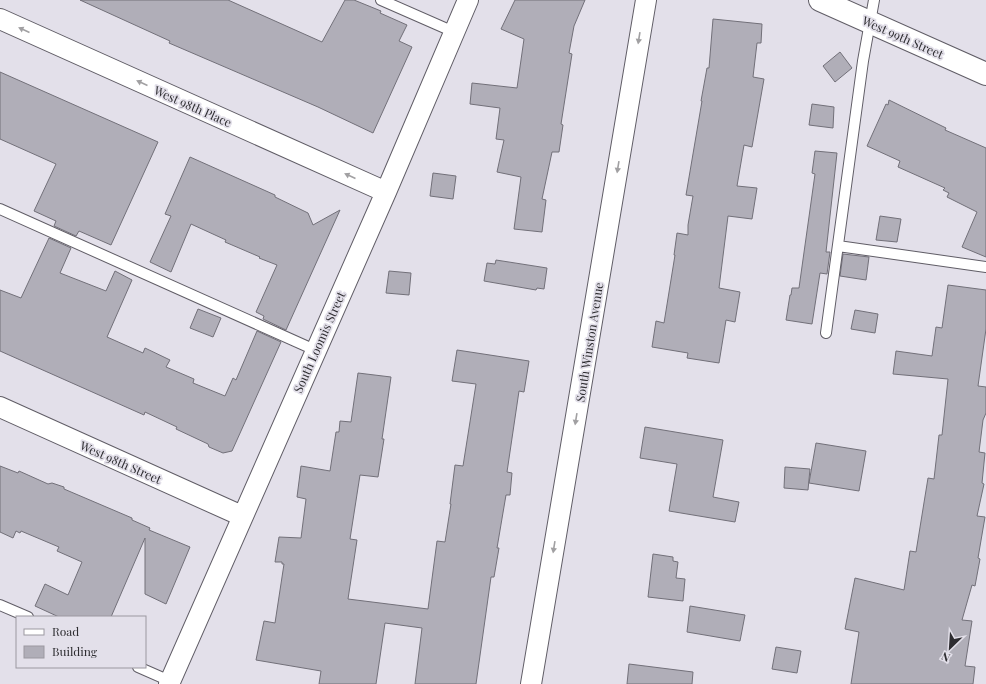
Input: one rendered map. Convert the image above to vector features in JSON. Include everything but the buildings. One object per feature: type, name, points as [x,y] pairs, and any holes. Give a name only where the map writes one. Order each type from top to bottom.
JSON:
[{"type":"street","name":"South Loomis Street","points":[[169,682],[386,192],[468,0]]},
{"type":"street","name":"South Winston Avenue","points":[[531,684],[646,0]]},
{"type":"street","name":"West 99th Street","points":[[820,0],[986,74]]},
{"type":"street","name":"West 98th Place","points":[[0,19],[386,192]]},
{"type":"street","name":"West 98th Street","points":[[0,407],[242,516]]},
{"type":"lane","points":[[381,0],[454,32]]},
{"type":"lane","points":[[826,333],[869,22],[874,0]]},
{"type":"lane","points":[[0,209],[315,350]]},
{"type":"lane","points":[[838,246],[986,267]]},
{"type":"lane","points":[[0,605],[26,616]]},
{"type":"lane","points":[[140,668],[169,682]]}]
